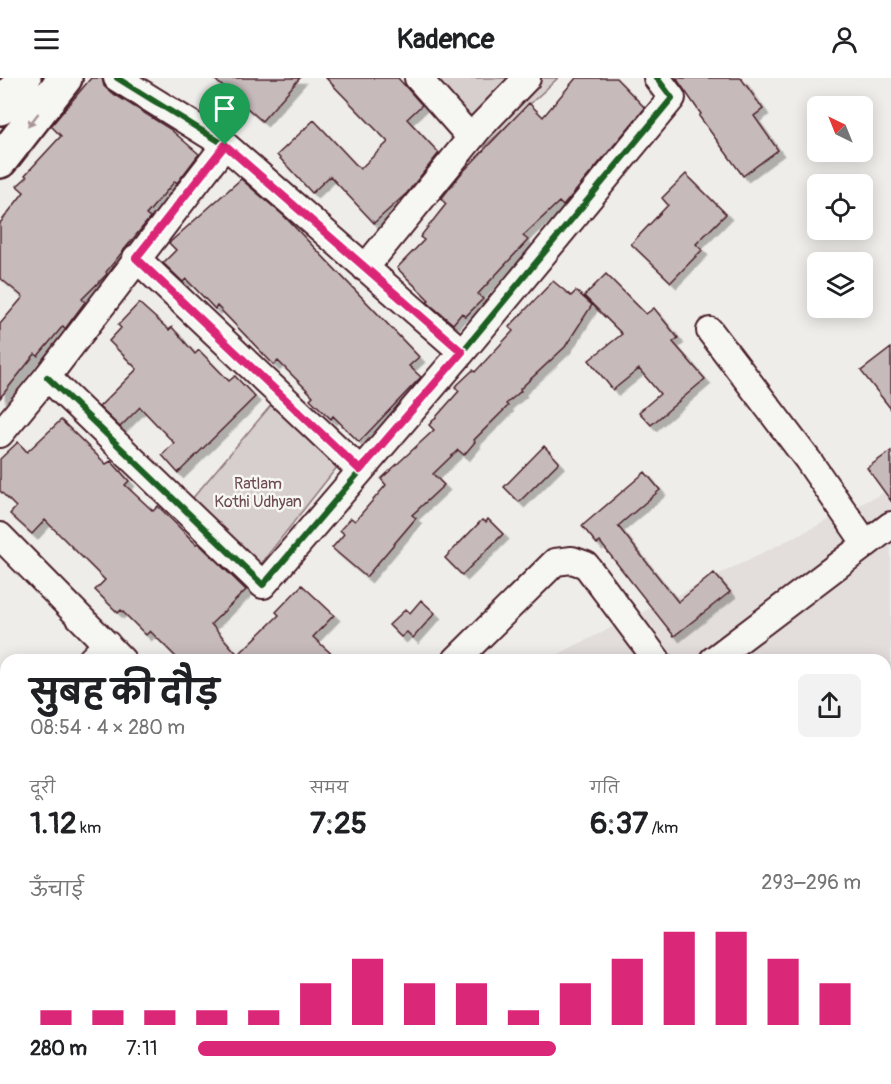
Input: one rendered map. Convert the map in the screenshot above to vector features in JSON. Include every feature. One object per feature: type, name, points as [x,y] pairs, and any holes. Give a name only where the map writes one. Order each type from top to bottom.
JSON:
[{"type":"main road","points":[[0,108],[24,78]]},
{"type":"main road","points":[[0,162],[65,78]]},
{"type":"street","points":[[117,78],[225,145],[462,352]]},
{"type":"street","points":[[418,78],[471,138]]},
{"type":"street","points":[[365,268],[471,138],[527,78]]},
{"type":"street","points":[[47,377],[263,585],[462,352],[672,98],[657,78]]},
{"type":"street","points":[[0,434],[47,377],[136,258],[225,145]]},
{"type":"street","points":[[136,258],[360,470]]},
{"type":"street","points":[[710,331],[808,460],[867,544]]},
{"type":"street","points":[[724,654],[891,525]]},
{"type":"street","points":[[0,536],[106,654]]},
{"type":"street","points":[[462,654],[555,562],[572,560],[586,565],[653,654]]},
{"type":"shaded area","points":[[891,489],[891,654],[558,654]]},
{"type":"green space","points":[[436,78],[558,78],[484,147]]},
{"type":"green space","name":"Ratlam Kothi Udhyan","points":[[272,404],[341,462],[256,570],[186,506]]},
{"type":"building","points":[[91,78],[102,78],[104,86],[109,91],[170,129],[199,154],[177,183],[175,181],[146,215],[150,218],[106,272],[107,274],[82,299],[85,302],[65,329],[63,326],[38,356],[35,354],[0,398],[0,324],[23,297],[0,278],[0,223],[24,192],[17,186],[61,136],[51,126]]},
{"type":"building","points":[[213,78],[300,78],[262,121]]},
{"type":"building","points":[[326,78],[398,78],[422,105],[407,119],[439,153],[407,193],[374,223],[330,176],[312,193],[277,155],[314,120],[360,169],[388,142]]},
{"type":"building","points":[[576,78],[616,78],[645,108],[563,206],[559,202],[523,236],[528,240],[478,294],[483,299],[465,317],[462,313],[453,324],[427,302],[429,300],[397,268],[424,240],[420,237],[446,204],[441,199],[460,175],[529,103],[543,117]]},
{"type":"building","points":[[676,78],[741,78],[763,109],[754,116],[778,150],[743,176],[699,116],[701,114]]},
{"type":"building","points":[[686,174],[726,214],[696,244],[702,250],[671,282],[631,244],[668,205],[662,198]]},
{"type":"building","points":[[241,179],[284,216],[419,357],[409,366],[421,377],[359,442],[333,416],[331,419],[310,399],[313,396],[278,361],[274,365],[217,306],[215,309],[186,279],[183,282],[163,263],[176,250],[169,243]]},
{"type":"building","points":[[606,274],[646,314],[654,308],[678,338],[673,342],[705,379],[651,425],[639,412],[660,394],[639,369],[613,390],[589,360],[622,334],[584,296]]},
{"type":"building","points":[[553,281],[571,296],[576,291],[592,305],[565,347],[520,389],[521,391],[506,404],[508,406],[474,440],[475,442],[464,455],[458,450],[433,474],[444,485],[412,515],[416,518],[366,577],[332,548],[344,534],[340,530],[351,518],[355,521],[386,485],[381,479],[434,430],[429,425],[459,391],[455,387],[473,370],[475,372],[513,331],[509,327]]},
{"type":"building","points":[[139,303],[169,330],[172,327],[195,354],[199,350],[229,381],[235,376],[255,397],[178,473],[162,455],[174,443],[140,407],[120,427],[99,407],[137,369],[109,341],[121,328],[118,325]]},
{"type":"building","points":[[891,348],[891,409],[861,371]]},
{"type":"building","points":[[61,420],[106,464],[111,461],[129,481],[125,485],[153,511],[158,506],[196,544],[198,543],[246,590],[211,624],[237,654],[173,654],[150,631],[146,635],[121,610],[118,613],[95,590],[105,580],[45,520],[32,534],[10,514],[16,507],[0,491],[0,459],[18,442],[27,452]]},
{"type":"building","points":[[544,446],[559,462],[519,502],[504,487]]},
{"type":"building","points":[[891,451],[891,501],[867,468]]},
{"type":"building","points":[[645,472],[660,490],[618,526],[678,602],[714,573],[730,592],[674,636],[600,542],[597,544],[582,526]]},
{"type":"building","points":[[488,519],[503,534],[462,575],[445,558],[482,520],[486,522]]},
{"type":"building","points":[[302,585],[334,615],[313,637],[331,654],[239,654],[279,615],[276,612]]},
{"type":"building","points":[[421,600],[435,613],[413,638],[407,632],[401,637],[389,625],[406,609],[410,613]]},
{"type":"cycle path","points":[[117,78],[225,145],[462,352]]},
{"type":"cycle path","points":[[47,377],[263,585],[462,352],[672,98],[657,78]]},
{"type":"route","points":[[225,145],[462,352],[360,470],[136,258],[225,145]]}]
